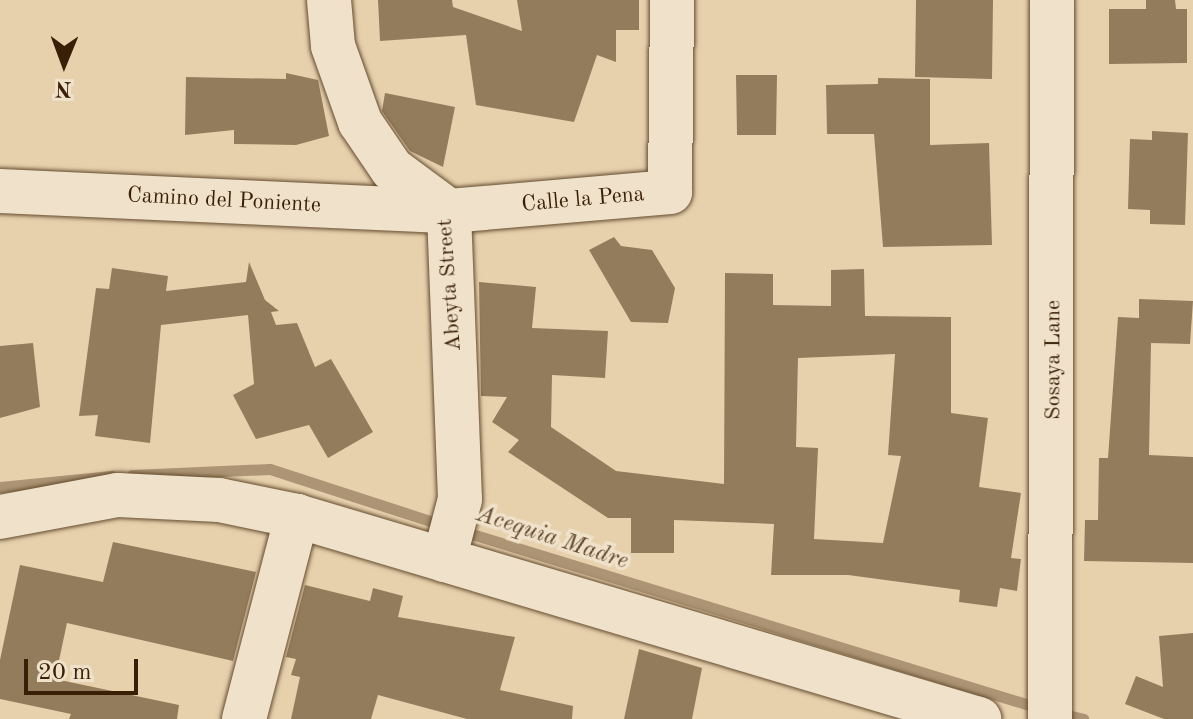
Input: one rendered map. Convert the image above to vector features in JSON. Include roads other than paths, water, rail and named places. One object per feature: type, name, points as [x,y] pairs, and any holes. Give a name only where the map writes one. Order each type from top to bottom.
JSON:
[{"type":"street","name":"Abeyta Street","points":[[329,0],[333,46],[360,122],[392,169],[449,211],[460,499],[444,560]]},
{"type":"street","name":"Calle la Pena","points":[[449,211],[670,192],[672,0]]},
{"type":"street","name":"Sosaya Lane","points":[[1050,719],[1055,553],[1052,0]]},
{"type":"street","name":"Camino del Poniente","points":[[0,191],[449,211]]},
{"type":"street","points":[[0,517],[118,495],[219,500],[297,516],[979,719]]},
{"type":"street","points":[[244,719],[297,516]]},
{"type":"waterway","name":"Acequia Madre","points":[[132,475],[270,469],[445,526]]},
{"type":"waterway","name":"Acequia Madre","points":[[0,487],[111,476]]},
{"type":"waterway","name":"Acequia Madre","points":[[462,531],[1042,709]]},
{"type":"waterway","name":"Acequia Madre","points":[[1058,713],[1083,719]]}]
